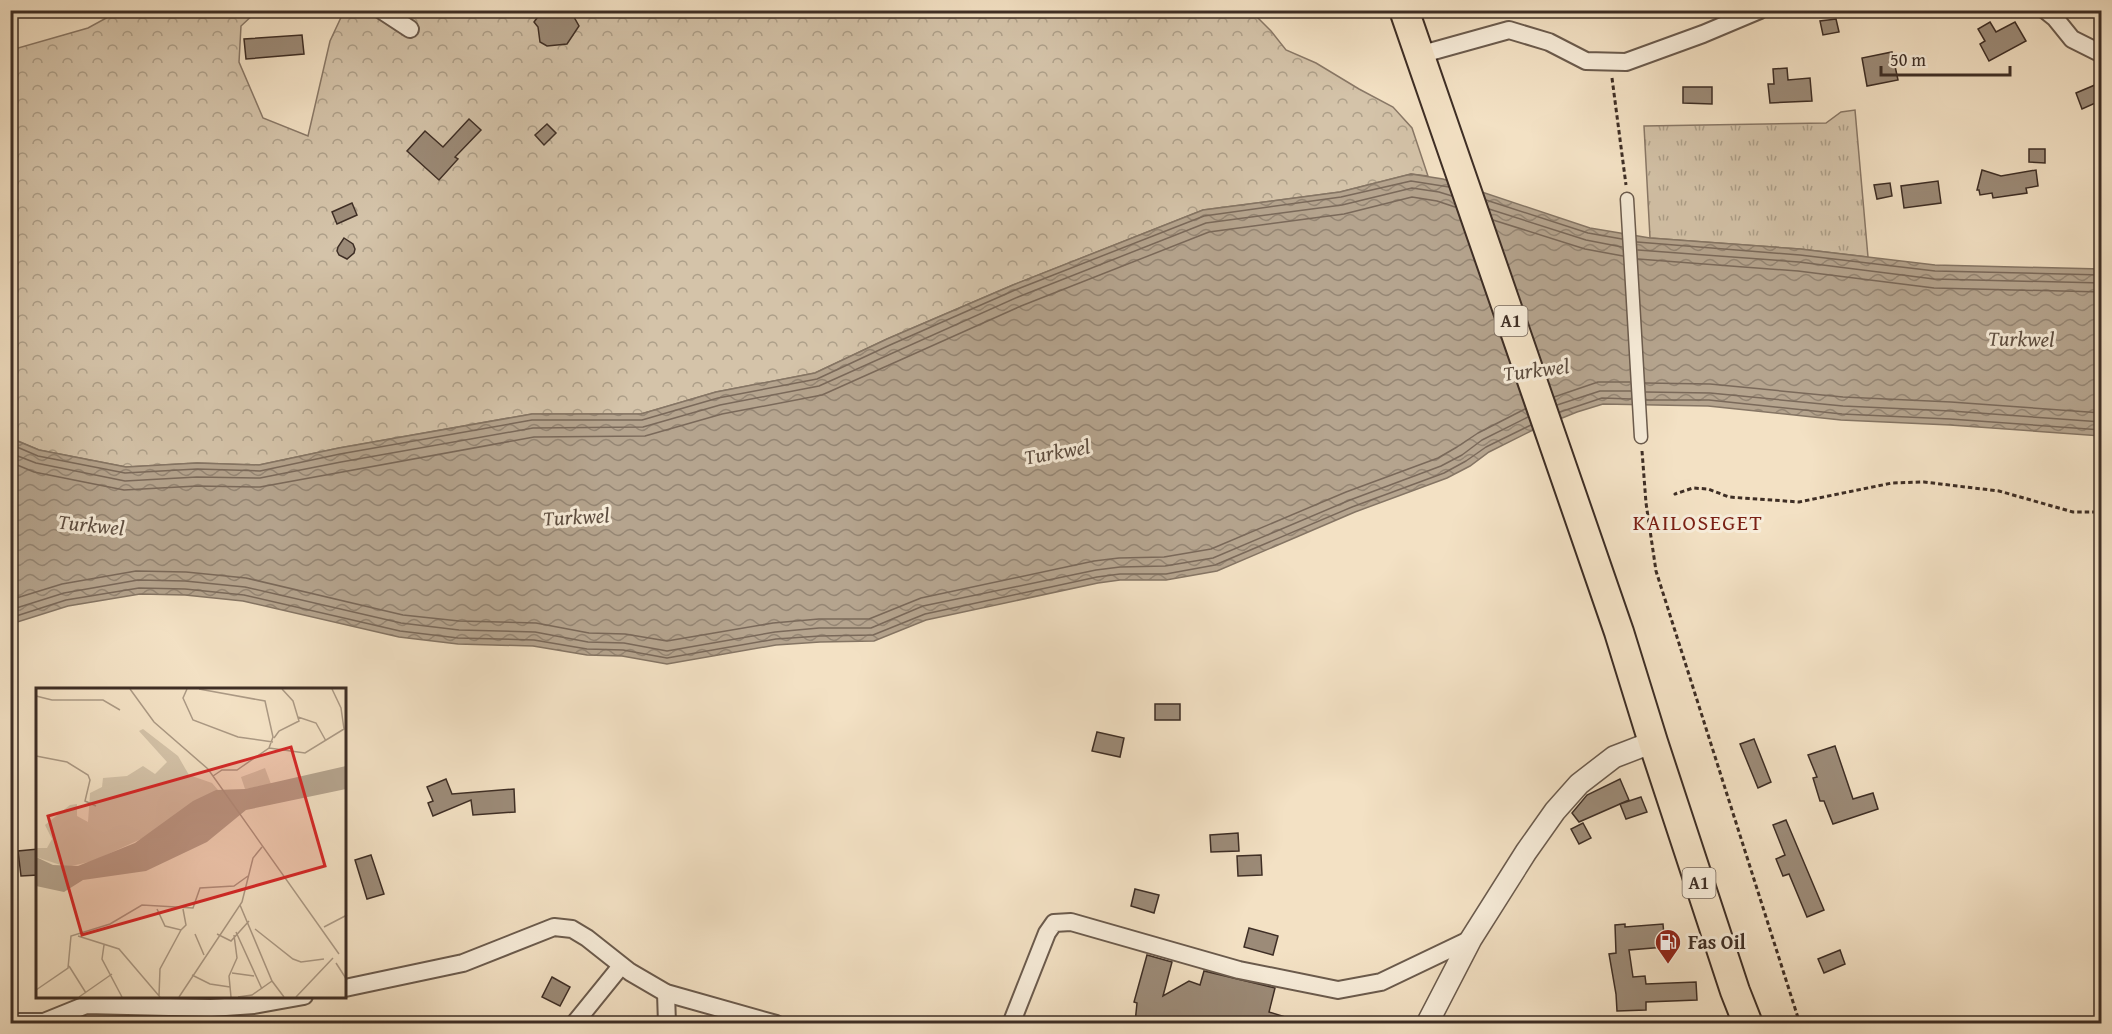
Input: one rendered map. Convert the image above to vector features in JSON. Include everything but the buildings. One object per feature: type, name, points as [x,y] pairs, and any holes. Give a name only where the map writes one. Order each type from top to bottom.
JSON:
[{"type":"highway","name":"A1","points":[[1404,10],[1619,632],[1735,991],[1748,1023]]},
{"type":"street","points":[[381,10],[410,29]]},
{"type":"street","points":[[1419,55],[1509,30],[1549,42],[1586,61],[1626,62],[1760,10]]},
{"type":"street","points":[[2045,10],[2055,18],[2072,39],[2102,54]]},
{"type":"street","points":[[1627,198],[1641,437]]},
{"type":"street","points":[[1426,1023],[1471,939],[1555,811],[1579,784],[1614,757],[1653,742]]},
{"type":"street","points":[[1011,1023],[1047,933],[1054,923],[1071,922],[1239,970],[1338,990],[1381,982],[1471,939]]},
{"type":"street","points":[[346,988],[463,963],[554,927],[572,929],[587,938],[621,966],[666,993],[776,1023]]},
{"type":"street","points":[[574,1023],[621,966]]},
{"type":"street","points":[[666,993],[667,1023]]},
{"type":"street","points":[[10,1022],[44,1022],[86,1005],[211,1008],[254,1005],[293,998]]},
{"type":"path","points":[[1610,62],[1627,198]]},
{"type":"path","points":[[1641,437],[1646,503],[1656,571],[1800,1023]]},
{"type":"path","points":[[1677,494],[1675,494],[1693,488],[1708,489],[1729,497],[1799,502],[1892,483],[1924,482],[1999,491],[2073,512],[2102,512]]},
{"type":"green space","points":[[119,11],[257,11],[241,26],[239,62],[263,118],[308,136],[330,41],[344,11],[1251,11],[1286,50],[1316,63],[1393,107],[1412,128],[1428,176],[1411,174],[1340,192],[1203,210],[1013,285],[887,339],[815,373],[716,392],[641,414],[532,414],[339,448],[259,465],[197,463],[126,467],[39,450],[11,438],[11,50],[88,28]]},
{"type":"green space","points":[[1855,110],[1868,257],[1800,249],[1650,238],[1644,126],[1826,123],[1841,112]]},
{"type":"water","name":"Turkwel","points":[[1411,174],[1443,179],[1590,228],[1650,238],[1800,249],[1935,265],[2101,269],[2101,436],[1841,420],[1708,406],[1603,404],[1535,429],[1489,452],[1470,466],[1447,478],[1355,512],[1217,571],[1166,580],[1120,580],[1098,583],[926,620],[874,641],[776,645],[667,664],[622,656],[587,655],[533,646],[458,644],[399,637],[243,601],[185,595],[140,594],[68,606],[11,624],[10,438],[39,450],[126,467],[197,463],[259,465],[339,448],[532,414],[641,414],[716,392],[815,373],[887,339],[1013,285],[1203,210],[1340,192]]},
{"type":"place","name":"Fas Oil","points":[[1668,965]]},
{"type":"district","name":"KAILOSEGET","points":[[1698,522]]}]
